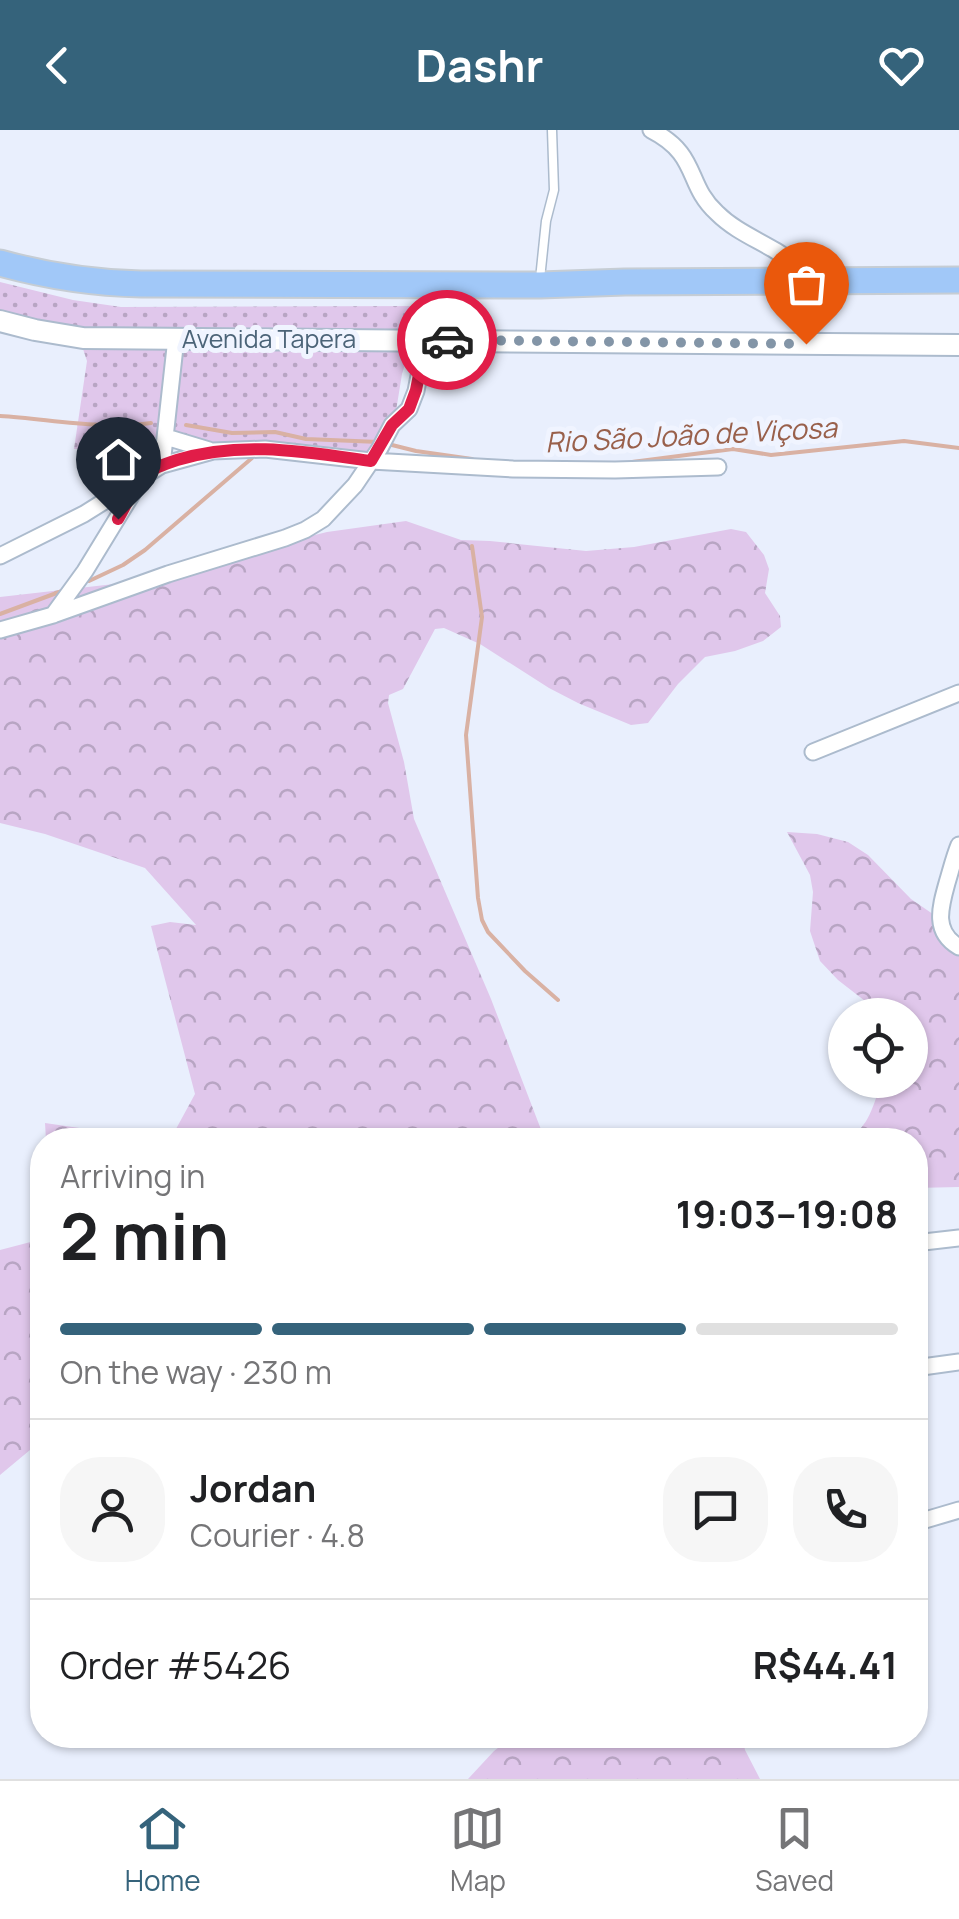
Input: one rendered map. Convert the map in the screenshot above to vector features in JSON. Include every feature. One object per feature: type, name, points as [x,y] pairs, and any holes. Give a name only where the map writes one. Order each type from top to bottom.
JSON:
[{"type":"highway","points":[[0,263],[110,284],[540,285],[959,280]]},
{"type":"street","points":[[652,130],[688,160],[698,188],[714,211],[817,280]]},
{"type":"street","name":"Avenida Tapera","points":[[0,320],[84,338],[959,345]]},
{"type":"street","points":[[162,465],[176,338]]},
{"type":"street","points":[[0,630],[257,547],[306,530],[323,519],[342,501],[409,409],[426,340]]},
{"type":"street","points":[[166,437],[213,451]]},
{"type":"street","points":[[0,556],[84,514],[162,465],[213,451],[379,448],[548,470],[718,467]]},
{"type":"street","points":[[53,614],[85,571],[142,478]]},
{"type":"street","points":[[813,752],[959,693]]},
{"type":"street","points":[[959,845],[940,909],[940,927],[959,947]]},
{"type":"street","points":[[928,1242],[959,1238]]},
{"type":"street","points":[[928,1366],[959,1362]]},
{"type":"street","points":[[928,1519],[959,1510]]},
{"type":"lane","points":[[540,285],[546,222],[554,190],[552,130]]},
{"type":"green space","points":[[0,282],[121,307],[432,306],[415,332],[402,374],[390,448],[385,454],[258,452],[241,441],[74,449],[87,361],[80,340],[0,318]]},
{"type":"green space","points":[[406,521],[461,540],[586,551],[634,547],[731,529],[746,532],[764,555],[769,569],[765,593],[780,616],[781,627],[763,641],[705,657],[648,723],[631,725],[578,703],[480,644],[444,628],[435,629],[403,689],[389,695],[414,819],[491,999],[540,1128],[177,1128],[195,1094],[151,926],[170,922],[196,925],[145,868],[0,823],[0,597],[123,583],[327,532]]},
{"type":"green space","points":[[787,832],[848,842],[868,855],[911,899],[943,921],[959,940],[959,1187],[928,1188],[928,1128],[861,1128],[876,1098],[928,1098],[928,998],[861,998],[838,980],[820,961],[810,931],[810,875]]},
{"type":"green space","points":[[45,1123],[79,1128],[45,1128]]},
{"type":"green space","points":[[30,1242],[30,1450],[0,1475],[0,1250]]},
{"type":"green space","points":[[745,1748],[760,1779],[468,1779],[494,1751]]},
{"type":"waterway","name":"Rio São João de Viçosa","points":[[0,416],[94,425],[151,423]]},
{"type":"waterway","name":"Rio São João de Viçosa","points":[[186,425],[232,433],[275,432],[306,439],[379,442]]},
{"type":"waterway","name":"Rio São João de Viçosa","points":[[632,462],[733,449],[771,455],[904,441],[959,448]]},
{"type":"waterway","name":"Rio São João de Viçosa","points":[[388,444],[472,459]]},
{"type":"waterway","points":[[89,581],[145,550],[252,458]]},
{"type":"waterway","points":[[472,546],[482,617],[466,735],[482,920],[488,932],[525,971],[558,1000]]},
{"type":"waterway","points":[[0,614],[62,591]]},
{"type":"way so far","points":[[447,340],[806,344]]},
{"type":"route","points":[[118,519],[142,478],[162,465],[193,455],[236,448],[371,461],[392,425],[409,409],[426,340],[447,340]]}]
